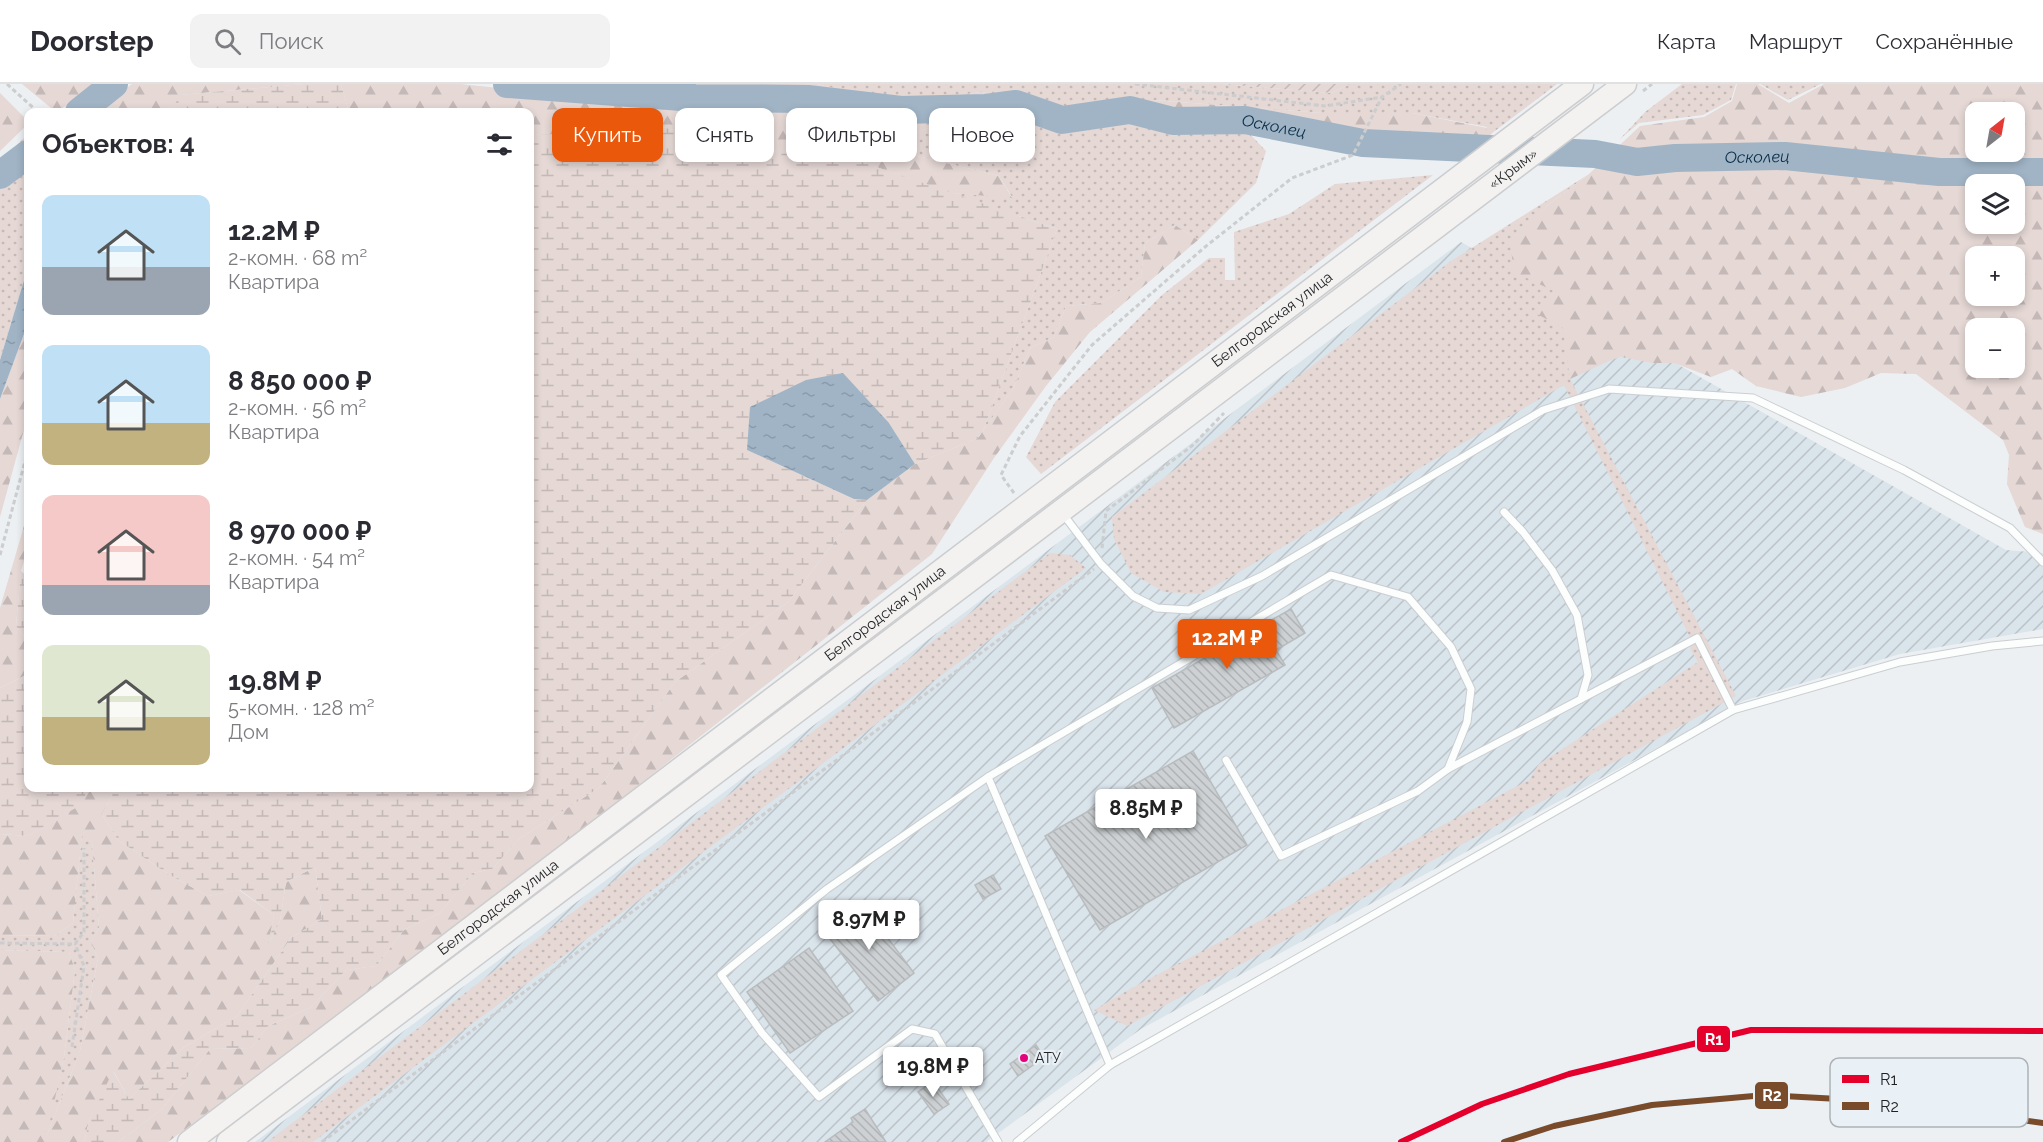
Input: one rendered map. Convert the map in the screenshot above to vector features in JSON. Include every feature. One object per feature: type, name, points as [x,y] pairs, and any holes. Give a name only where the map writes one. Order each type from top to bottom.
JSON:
[{"type":"main road","name":"Белгородская улица","points":[[189,1142],[1582,84]]},
{"type":"main road","name":"«Крым»","points":[[1402,254],[1625,84]]},
{"type":"main road","name":"Белгородская улица","points":[[228,1142],[1402,254]]},
{"type":"main road","points":[[1046,492],[1061,512]]},
{"type":"lane","points":[[1061,512],[1101,564],[1133,596],[1157,608],[1189,610],[1262,576],[1543,410],[1609,389],[1754,398],[1904,470],[2010,528],[2043,562]]},
{"type":"lane","points":[[1504,512],[1523,532],[1552,570],[1577,615],[1588,675],[1581,699]]},
{"type":"lane","points":[[998,1142],[935,1034],[912,1029],[819,1097],[762,1033],[722,975],[827,890],[988,777],[1331,575],[1408,597],[1451,646],[1471,689],[1467,722],[1448,769]]},
{"type":"lane","points":[[1226,760],[1281,856],[1418,791],[1448,769],[1697,638],[1733,710]]},
{"type":"lane","points":[[1017,1142],[1110,1065],[1733,710],[1900,662],[1992,646],[2043,641]]},
{"type":"lane","points":[[988,777],[1110,1065]]},
{"type":"path","points":[[7,84],[34,108]]},
{"type":"path","points":[[1135,84],[1325,106],[1382,98]]},
{"type":"path","points":[[1026,508],[1001,475],[1020,436],[1092,345],[1205,247],[1292,178],[1353,155],[1382,98],[1401,84]]},
{"type":"path","points":[[322,1142],[1101,564],[1106,511],[1193,444],[1231,406]]},
{"type":"path","points":[[0,555],[24,465]]},
{"type":"path","points":[[75,944],[84,932],[84,848]]},
{"type":"path","points":[[0,943],[75,944]]},
{"type":"path","points":[[72,1047],[84,966],[75,944]]},
{"type":"shaded area","points":[[1461,242],[2006,550],[2043,553],[2043,629],[1900,654],[1743,701],[1141,1029],[986,1142],[255,1142]]},
{"type":"green space","points":[[22,84],[102,84],[63,108],[51,108]]},
{"type":"green space","points":[[132,84],[304,84],[180,95],[174,108],[99,108]]},
{"type":"green space","points":[[304,84],[341,84],[348,108],[174,108],[179,95]]},
{"type":"green space","points":[[341,84],[461,84],[571,96],[815,108],[786,108],[786,146],[774,152],[774,108],[675,108],[675,131],[663,127],[663,108],[552,108],[552,134],[534,134],[534,108],[348,108]]},
{"type":"green space","points":[[558,84],[817,84],[850,92],[926,100],[981,92],[1020,98],[1013,101],[901,107],[808,96],[696,94]]},
{"type":"green space","points":[[817,84],[1222,84],[1331,93],[1350,84],[1557,84],[1475,146],[1487,127],[1412,113],[1322,113],[1154,100],[1139,106],[1065,116],[1020,98],[981,92],[926,100],[850,92]]},
{"type":"green space","points":[[1222,84],[1350,84],[1331,93]]},
{"type":"green space","points":[[1682,84],[1736,84],[1731,100],[1703,115],[1639,123],[1619,140],[1645,112]]},
{"type":"green space","points":[[1737,84],[1758,84],[1789,103],[1824,84],[2043,84],[2043,534],[2025,527],[2007,484],[2009,455],[2003,440],[1916,374],[1881,373],[1845,388],[1801,397],[1756,386],[1732,369],[1711,377],[1674,363],[1653,363],[1621,357],[1570,379],[1563,328],[1537,314],[1558,293],[1514,272],[1510,242],[1548,205],[1589,174],[1640,126],[1704,117],[1732,101]]},
{"type":"green space","points":[[1760,84],[1821,84],[1788,100]]},
{"type":"green space","points":[[0,93],[24,117],[24,128],[0,151]]},
{"type":"green space","points":[[1153,100],[1322,113],[1412,113],[1487,128],[1475,146],[1363,140],[1245,117],[1173,117],[1139,106]]},
{"type":"green space","points":[[917,119],[929,120],[929,128],[917,132]]},
{"type":"green space","points":[[1126,119],[1184,132],[1247,131],[1266,151],[1256,183],[1198,240],[1175,225],[1145,243],[1141,277],[1101,303],[1066,306],[1054,337],[1030,348],[1014,387],[983,431],[1057,229],[951,193],[1012,197],[999,176],[942,162],[1035,162],[1035,122],[1057,128]]},
{"type":"green space","points":[[663,127],[675,131],[675,162],[774,162],[774,152],[786,145],[786,162],[862,162],[1057,229],[983,431],[978,438],[915,464],[889,423],[747,450],[854,499],[867,500],[788,602],[675,682],[599,788],[520,838],[492,869],[473,873],[440,913],[404,930],[376,966],[346,970],[310,1008],[268,1026],[251,1048],[210,1049],[161,1110],[118,1142],[84,1142],[89,1121],[113,1071],[129,1099],[184,1047],[237,1016],[291,938],[322,919],[315,867],[286,882],[280,921],[268,945],[274,915],[240,890],[208,896],[168,874],[118,840],[102,814],[114,792],[534,792],[534,134],[552,134],[552,162],[663,162]]},
{"type":"green space","points":[[929,128],[929,159],[917,156],[917,132]]},
{"type":"green space","points":[[24,138],[24,280],[0,360],[0,162]]},
{"type":"green space","points":[[917,156],[929,159],[929,162],[942,162],[999,176],[1012,198],[951,193],[862,162],[917,162]]},
{"type":"green space","points":[[1589,174],[1548,205],[1511,242],[1559,293],[1570,379],[1736,696],[1127,1026],[1094,1010],[1529,780],[1539,764],[1698,662],[1690,649],[1692,641],[1564,385],[1201,594],[1164,592],[1131,573],[1114,539],[1112,517],[1451,261]]},
{"type":"green space","points":[[1433,175],[1041,474],[1026,457],[1055,402],[1162,295],[1209,258],[1225,258],[1225,280],[1235,280],[1234,232],[1289,214],[1335,184]]},
{"type":"green space","points":[[1175,225],[1198,240],[1090,332],[1046,386],[994,458],[932,554],[494,899],[168,1142],[118,1142],[161,1110],[210,1049],[251,1048],[268,1026],[310,1008],[346,970],[376,966],[404,930],[440,913],[473,873],[492,869],[520,838],[599,788],[675,682],[788,602],[867,500],[915,464],[978,438],[1014,387],[1030,348],[1054,337],[1066,306],[1101,303],[1141,277],[1145,243]]},
{"type":"green space","points":[[24,334],[24,430],[0,517],[0,399]]},
{"type":"green space","points":[[24,526],[24,561],[16,626],[24,637],[24,676],[0,688],[0,608]]},
{"type":"green space","points":[[1050,553],[1070,555],[1086,568],[313,1142],[267,1142]]},
{"type":"green space","points":[[21,571],[24,574],[24,637],[16,626]]},
{"type":"green space","points":[[24,676],[24,792],[85,792],[84,803],[28,836],[0,834],[0,688]]},
{"type":"green space","points":[[85,792],[114,792],[102,814],[118,840],[168,874],[208,896],[239,890],[274,915],[269,943],[280,921],[286,882],[315,867],[322,919],[291,938],[237,1016],[184,1047],[129,1099],[114,1072],[89,1121],[84,1142],[0,1142],[0,950],[69,952],[75,970],[64,1057],[47,1135],[80,1051],[98,958],[91,942],[99,928],[92,842],[82,834],[73,923],[54,936],[0,935],[0,834],[28,836],[83,803]]},
{"type":"green space","points":[[82,833],[92,842],[99,928],[91,942],[98,958],[80,1051],[45,1140],[64,1057],[75,970],[69,952],[0,950],[0,935],[54,936],[73,923]]},
{"type":"water","points":[[24,280],[24,334],[0,399],[0,360]]},
{"type":"water","points":[[843,373],[889,423],[915,464],[867,500],[854,499],[747,450],[750,407],[806,380]]},
{"type":"building","points":[[1291,609],[1305,633],[1276,650],[1285,665],[1174,728],[1152,688]]},
{"type":"building","points":[[1193,751],[1247,845],[1100,930],[1045,836]]},
{"type":"building","points":[[993,875],[1001,889],[983,899],[975,885]]},
{"type":"building","points":[[860,901],[914,973],[878,1001],[824,931]]},
{"type":"building","points":[[809,948],[853,1011],[790,1053],[747,992]]},
{"type":"building","points":[[1036,1045],[1044,1057],[1018,1076],[1010,1064]]},
{"type":"building","points":[[933,1081],[949,1104],[934,1114],[918,1092]]},
{"type":"building","points":[[865,1109],[886,1142],[825,1142],[853,1122],[851,1118]]},
{"type":"waterway","name":"Осколец","points":[[84,108],[114,84]]},
{"type":"waterway","name":"Осколец","points":[[507,84],[695,98],[808,99],[901,110],[986,108],[1016,104],[1062,120],[1130,110],[1173,121],[1245,120],[1363,143],[1595,154],[1637,162],[1675,158],[1785,156],[1939,172],[2043,172]]},
{"type":"waterway","name":"Осколец","points":[[0,175],[24,157]]},
{"type":"transit line","name":"R1","points":[[1401,1142],[1482,1104],[1569,1074],[1751,1030],[2043,1031]]},
{"type":"transit line","name":"R2","points":[[1504,1142],[1554,1126],[1652,1105],[1765,1095],[1830,1098]]},
{"type":"transit line","name":"R2","points":[[2028,1121],[2043,1123]]},
{"type":"place","name":"АТУ","points":[[1024,1058]]}]
